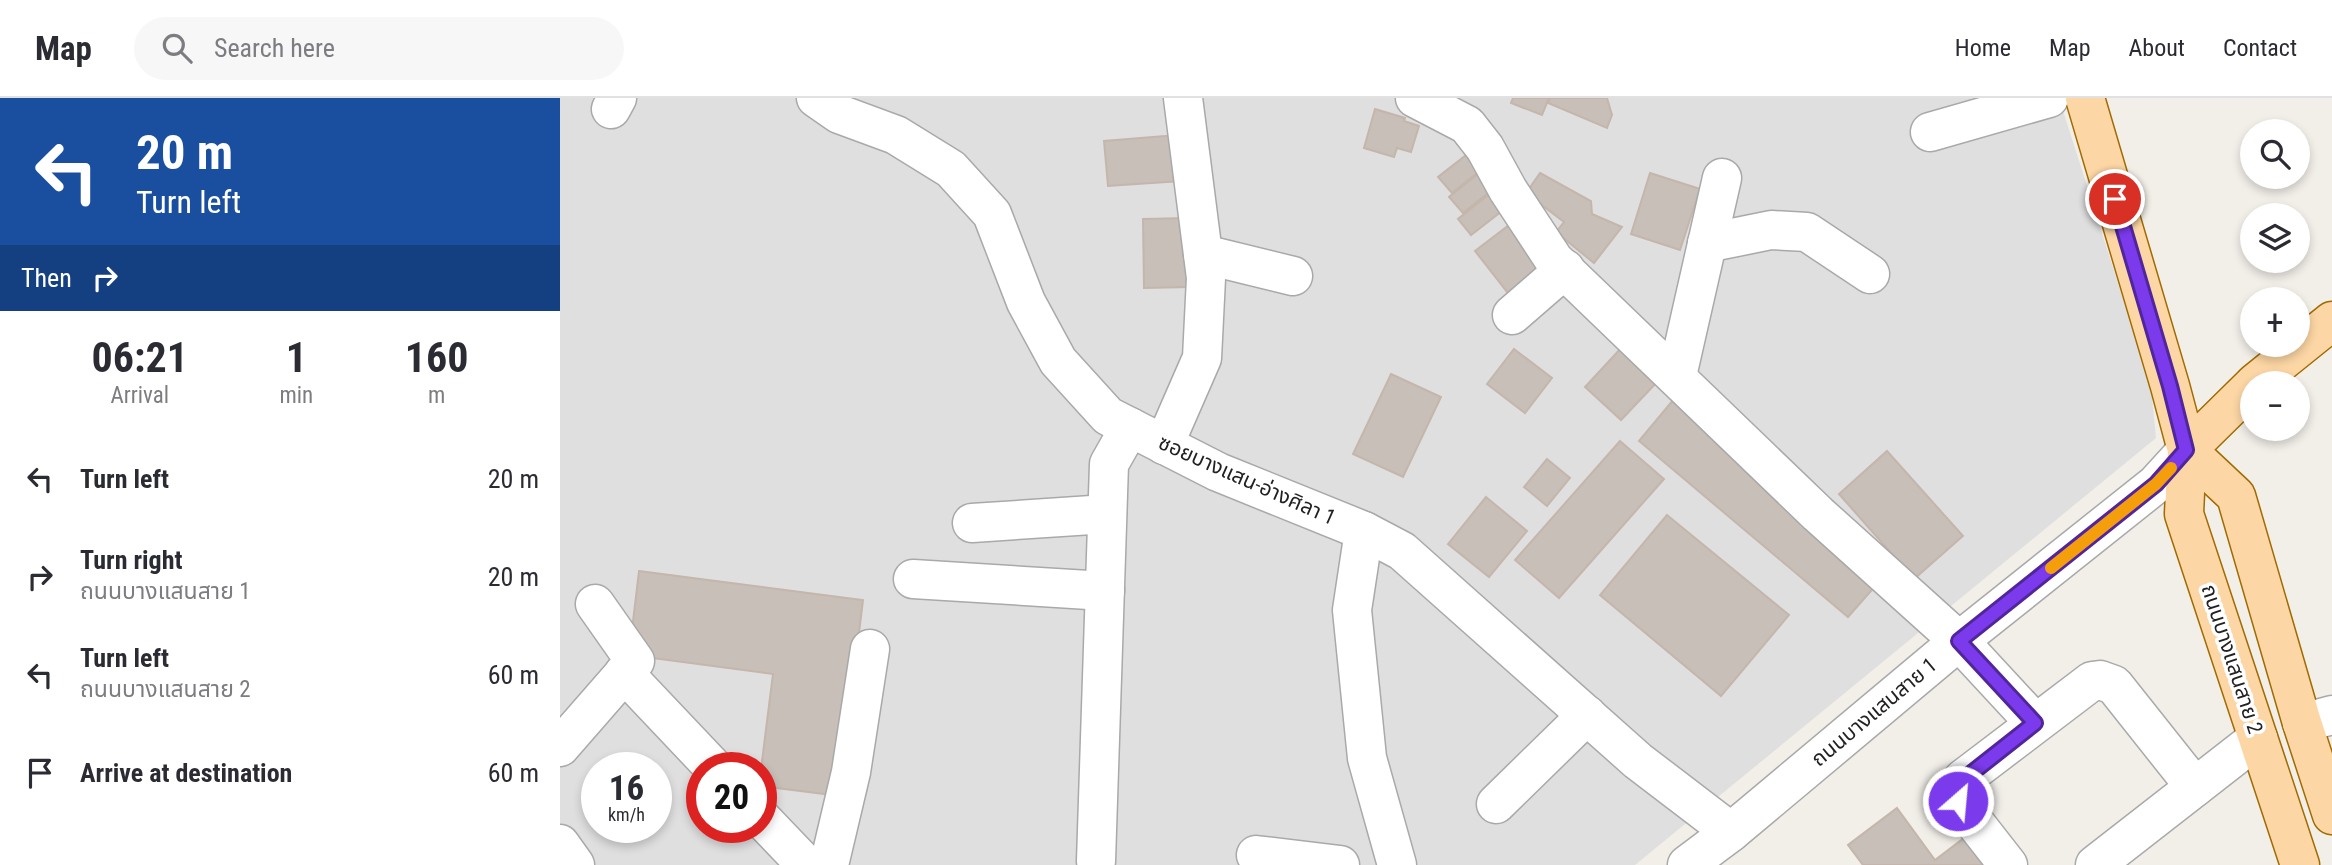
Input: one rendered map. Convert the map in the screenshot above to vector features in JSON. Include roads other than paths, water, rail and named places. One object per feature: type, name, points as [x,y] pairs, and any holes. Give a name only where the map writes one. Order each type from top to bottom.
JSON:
[{"type":"main road","name":"ถนนบางแสนสาย 2","points":[[2085,98],[2170,386],[2186,450],[2184,514],[2300,865]]},
{"type":"main road","points":[[2271,371],[2332,321]]},
{"type":"main road","points":[[2240,398],[2186,450],[2236,496],[2317,719],[2332,815]]},
{"type":"street","points":[[1164,444],[1202,358],[1206,278],[1183,98]]},
{"type":"street","points":[[1415,98],[1467,125],[1485,148],[1508,190],[1554,260],[1818,514],[1959,641],[2035,723]]},
{"type":"street","points":[[1930,132],[2049,98]]},
{"type":"street","name":"ซอยบางแสน-อ่างศิลา 1","points":[[834,103],[896,135],[951,169],[992,214],[1026,302],[1058,361],[1108,416],[1218,472],[1364,531],[1402,551],[1638,761],[1731,832]]},
{"type":"street","points":[[1677,376],[1723,178]]},
{"type":"street","points":[[1707,243],[1771,230],[1807,232],[1870,274]]},
{"type":"street","points":[[1203,254],[1293,276]]},
{"type":"street","points":[[1513,315],[1565,269]]},
{"type":"street","points":[[1096,861],[1109,464],[1130,427]]},
{"type":"street","name":"ถนนบางแสนสาย 1","points":[[1687,865],[1731,832],[1959,641],[2156,484],[2186,450]]},
{"type":"street","points":[[972,523],[1107,514]]},
{"type":"street","points":[[1364,531],[1352,610],[1367,758],[1397,865]]},
{"type":"street","points":[[913,579],[1105,591]]},
{"type":"street","points":[[560,747],[635,662],[595,604]]},
{"type":"street","points":[[829,865],[851,772],[870,649]]},
{"type":"street","points":[[624,673],[699,752]]},
{"type":"street","points":[[2008,865],[1958,801],[1964,779],[2092,681],[2100,680],[2114,685],[2195,787]]},
{"type":"street","points":[[1496,804],[1587,715]]},
{"type":"street","points":[[2095,865],[2258,738]]},
{"type":"street","points":[[777,835],[806,865]]},
{"type":"street","points":[[560,844],[575,865]]},
{"type":"street","points":[[1256,855],[1340,865]]}]
